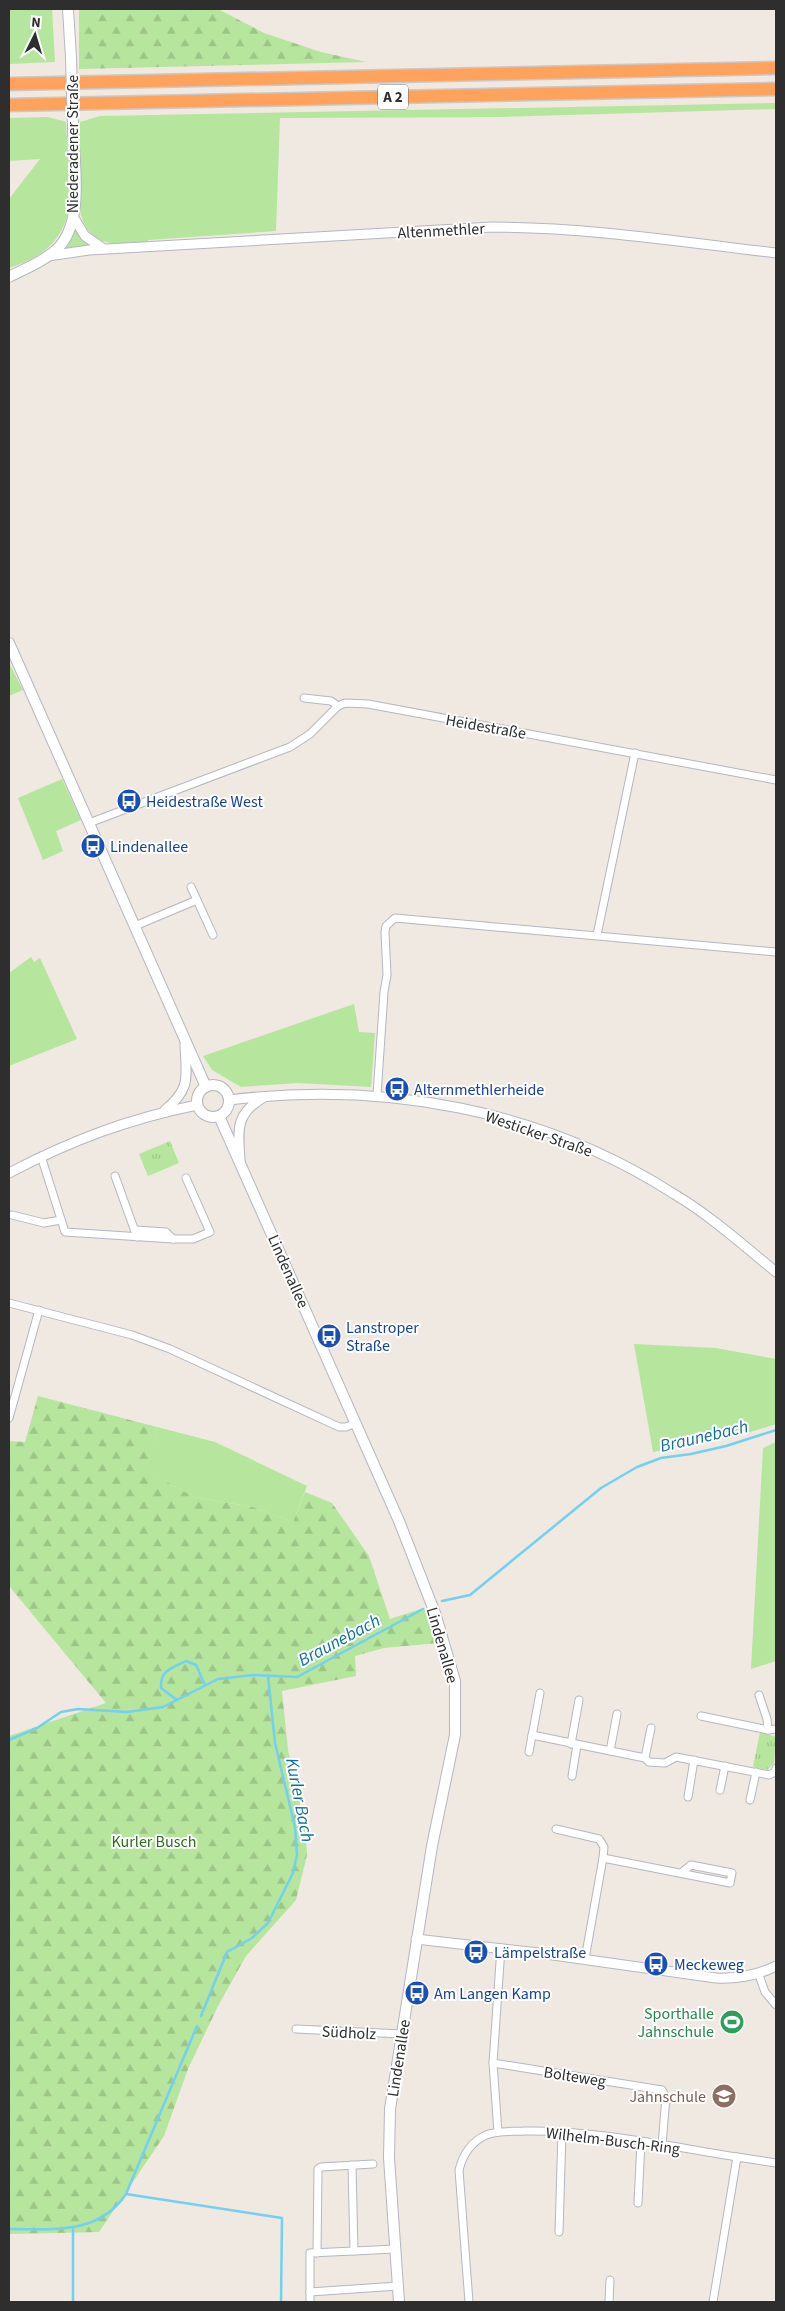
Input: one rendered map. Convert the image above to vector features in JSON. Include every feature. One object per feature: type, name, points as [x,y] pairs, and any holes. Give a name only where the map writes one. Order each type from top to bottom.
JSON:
[{"type":"highway","name":"A 2","points":[[9,84],[776,68]]},
{"type":"highway","name":"A 2","points":[[9,105],[776,89]]},
{"type":"main road","name":"Niederadener Straße","points":[[9,277],[48,256],[64,241],[74,218],[71,58],[68,9]]},
{"type":"main road","points":[[9,643],[135,926],[185,1044],[206,1087]]},
{"type":"main road","points":[[206,1087],[220,1088],[228,1100],[226,1109],[219,1116],[208,1117],[197,1105],[198,1095],[206,1087]]},
{"type":"main road","name":"Lindenallee","points":[[219,1116],[356,1423],[428,1595],[448,1654],[456,1686],[455,1735],[432,1846],[416,1939],[388,2131],[399,2302]]},
{"type":"street","points":[[74,218],[85,236],[104,249]]},
{"type":"street","name":"Altenmethler","points":[[48,256],[104,249],[512,227],[641,237],[776,253]]},
{"type":"street","name":"Heidestraße","points":[[304,698],[331,701],[338,706],[350,703],[368,704],[776,780]]},
{"type":"street","points":[[89,823],[290,747],[310,734],[338,706]]},
{"type":"street","points":[[597,935],[635,753]]},
{"type":"street","points":[[191,887],[213,935]]},
{"type":"street","points":[[135,926],[197,900]]},
{"type":"street","points":[[377,1095],[387,975],[385,932],[390,920],[403,918],[776,952]]},
{"type":"street","points":[[162,1112],[175,1101],[186,1085],[185,1044]]},
{"type":"street","name":"Westicker Straße","points":[[228,1100],[299,1093],[377,1095],[454,1106],[513,1120],[574,1142],[623,1165],[674,1194],[731,1234],[776,1272]]},
{"type":"street","name":"Westicker Straße","points":[[240,1163],[238,1130],[241,1118],[251,1104],[267,1096]]},
{"type":"street","points":[[9,1173],[41,1156],[103,1130],[162,1112],[197,1105]]},
{"type":"street","points":[[41,1156],[65,1232],[136,1233],[173,1239],[193,1239],[210,1232],[186,1178]]},
{"type":"street","points":[[114,1176],[136,1233]]},
{"type":"street","points":[[12,1215],[44,1223],[61,1220]]},
{"type":"street","points":[[9,1303],[132,1335],[170,1349],[339,1427],[346,1428],[356,1423]]},
{"type":"street","points":[[9,1418],[39,1310]]},
{"type":"street","points":[[529,1752],[540,1693]]},
{"type":"street","points":[[759,1695],[767,1719],[768,1730]]},
{"type":"street","points":[[572,1776],[579,1700]]},
{"type":"street","points":[[610,1751],[617,1714]]},
{"type":"street","points":[[701,1716],[776,1730]]},
{"type":"street","points":[[645,1758],[651,1728]]},
{"type":"street","points":[[532,1736],[645,1758],[649,1762],[658,1764],[676,1757],[772,1774],[776,1768]]},
{"type":"street","points":[[688,1797],[694,1760]]},
{"type":"street","points":[[720,1790],[725,1766]]},
{"type":"street","points":[[750,1800],[756,1772]]},
{"type":"street","points":[[556,1829],[599,1839],[604,1847],[585,1959]]},
{"type":"street","points":[[603,1858],[730,1883],[732,1873],[691,1866],[681,1873]]},
{"type":"street","points":[[416,1939],[501,1948],[716,1978],[759,1975],[776,1966]]},
{"type":"street","points":[[498,2132],[493,2063],[501,1948]]},
{"type":"street","points":[[759,1975],[765,1992],[776,2005]]},
{"type":"street","name":"Südholz","points":[[296,2029],[402,2034]]},
{"type":"street","name":"Bolteweg","points":[[493,2063],[662,2090],[666,2096],[662,2145]]},
{"type":"street","name":"Wilhelm-Busch-Ring","points":[[469,2302],[459,2170],[468,2150],[475,2142],[498,2132],[562,2132],[776,2163]]},
{"type":"street","points":[[559,2232],[562,2132]]},
{"type":"street","points":[[638,2203],[641,2142]]},
{"type":"street","points":[[712,2302],[737,2158]]},
{"type":"street","points":[[317,2253],[317,2172],[321,2167],[373,2164]]},
{"type":"street","points":[[352,2165],[354,2251]]},
{"type":"street","points":[[310,2302],[310,2253],[395,2249]]},
{"type":"street","points":[[609,2302],[610,2280]]},
{"type":"street","points":[[310,2292],[398,2286]]},
{"type":"green space","points":[[9,9],[52,9],[55,62],[9,64]]},
{"type":"green space","points":[[79,9],[218,9],[264,33],[321,52],[366,62],[79,69]]},
{"type":"green space","points":[[776,103],[776,109],[500,117],[280,118],[276,231],[148,240],[148,244],[115,244],[105,242],[90,232],[84,223],[80,211],[80,122],[100,116]]},
{"type":"green space","points":[[48,117],[66,122],[70,191],[68,210],[63,228],[52,244],[34,257],[9,268],[9,199],[40,159],[9,161],[9,118]]},
{"type":"green space","points":[[75,229],[90,246],[61,251]]},
{"type":"green space","points":[[9,663],[23,690],[9,696]]},
{"type":"green space","points":[[62,779],[81,820],[56,831],[63,851],[43,860],[18,798]]},
{"type":"green space","points":[[31,957],[34,962],[40,958],[77,1039],[9,1066],[9,973]]},
{"type":"green space","points":[[354,1004],[359,1032],[375,1033],[371,1087],[298,1083],[241,1087],[212,1070],[203,1056]]},
{"type":"green space","points":[[170,1141],[179,1163],[148,1176],[139,1154]]},
{"type":"green space","points":[[634,1344],[716,1348],[776,1359],[776,1424],[741,1435],[653,1452]]},
{"type":"green space","name":"Kurler Busch","points":[[38,1396],[157,1427],[147,1471],[194,1497],[253,1507],[293,1522],[305,1492],[332,1503],[369,1556],[390,1619],[424,1608],[438,1643],[384,1648],[355,1656],[356,1676],[282,1691],[288,1750],[305,1826],[307,1855],[296,1900],[246,1956],[218,2006],[188,2069],[164,2136],[99,2232],[9,2234],[9,1736],[106,1703],[9,1586],[9,1441],[25,1442]]},
{"type":"green space","points":[[157,1427],[215,1442],[307,1486],[293,1522],[253,1507],[194,1497],[146,1471]]},
{"type":"green space","points":[[776,1442],[776,1661],[751,1669],[763,1448]]},
{"type":"green space","points":[[760,1732],[776,1737],[774,1763],[767,1770],[753,1767]]},
{"type":"waterway","name":"Braunebach","points":[[442,1601],[470,1595],[601,1488],[637,1467],[661,1458],[691,1454],[726,1446],[776,1430]]},
{"type":"waterway","name":"Braunebach","points":[[9,1740],[37,1728],[61,1712],[78,1709],[127,1712],[163,1707],[218,1679],[253,1675],[297,1677],[423,1609]]},
{"type":"waterway","points":[[177,1700],[161,1688],[161,1682],[168,1670],[186,1661],[196,1665],[205,1685]]},
{"type":"waterway","name":"Kurler Bach","points":[[201,2016],[227,1952],[252,1938],[268,1923],[293,1873],[297,1855],[295,1827],[275,1743],[268,1676]]},
{"type":"waterway","name":"Kurler Bach","points":[[9,2229],[58,2229],[74,2227],[102,2217],[115,2207],[126,2194],[197,2026]]},
{"type":"waterway","points":[[126,2194],[282,2218],[281,2302]]},
{"type":"waterway","points":[[73,2229],[73,2302]]},
{"type":"place","name":"Heidestraße West","points":[[129,801]]},
{"type":"place","name":"Lindenallee","points":[[93,846]]},
{"type":"place","name":"Alternmethlerheide","points":[[397,1089]]},
{"type":"place","name":"Lanstroper Straße","points":[[329,1336]]},
{"type":"place","name":"Lämpelstraße","points":[[476,1952]]},
{"type":"place","name":"Meckeweg","points":[[656,1964]]},
{"type":"place","name":"Am Langen Kamp","points":[[417,1993]]},
{"type":"place","name":"Sporthalle Jahnschule","points":[[732,2022]]},
{"type":"place","name":"Jahnschule","points":[[724,2096]]}]
